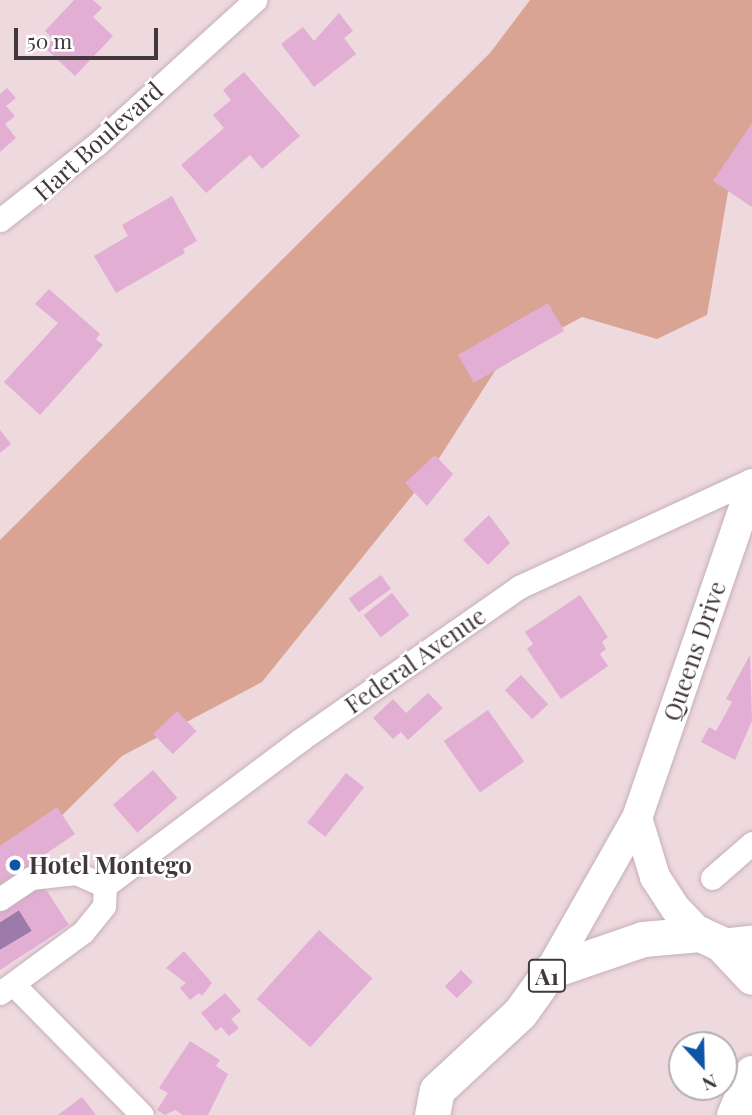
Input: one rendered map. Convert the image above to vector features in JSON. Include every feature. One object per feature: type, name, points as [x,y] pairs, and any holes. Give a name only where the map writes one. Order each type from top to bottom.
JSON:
[{"type":"highway","name":"A1","points":[[411,1115],[435,1102],[520,1013],[550,971],[643,939],[724,940]]},
{"type":"highway","points":[[724,940],[752,977]]},
{"type":"highway","points":[[734,1115],[752,1073]]},
{"type":"main road","name":"Queens Drive","points":[[550,971],[637,818],[752,482]]},
{"type":"main road","points":[[637,818],[655,877],[676,909],[724,940]]},
{"type":"main road","points":[[744,1115],[752,1103]]},
{"type":"street","name":"Hart Boulevard","points":[[0,220],[97,144],[255,0]]},
{"type":"street","name":"Federal Avenue","points":[[104,886],[300,740],[519,587],[752,482]]},
{"type":"street","points":[[712,878],[752,843]]},
{"type":"street","points":[[0,899],[32,878],[76,873],[104,886],[104,906],[83,932],[7,989],[142,1115]]},
{"type":"shaded area","points":[[530,0],[752,0],[752,129],[735,151],[707,315],[657,339],[582,317],[502,360],[427,477],[262,682],[122,756],[27,850],[0,869],[0,540],[490,53]]},
{"type":"shaded area","points":[[19,910],[32,931],[0,950],[0,922]]},
{"type":"building","points":[[74,0],[93,0],[102,8],[93,17],[113,36],[75,76],[44,47],[53,39],[45,31]]},
{"type":"building","points":[[339,13],[353,31],[344,38],[356,54],[314,87],[281,44],[303,27],[314,41]]},
{"type":"building","points":[[244,72],[300,136],[262,169],[250,155],[206,193],[181,165],[224,128],[213,115],[231,100],[223,90]]},
{"type":"building","points":[[7,88],[16,98],[6,106],[15,116],[5,124],[16,138],[0,152],[0,94]]},
{"type":"building","points":[[752,123],[752,207],[713,181]]},
{"type":"building","points":[[172,196],[197,241],[183,249],[185,253],[116,293],[94,256],[128,236],[122,225]]},
{"type":"building","points":[[49,289],[100,334],[96,339],[103,345],[40,415],[4,382],[58,323],[35,304]]},
{"type":"building","points":[[548,303],[564,331],[474,383],[458,355]]},
{"type":"building","points":[[0,430],[11,444],[0,453]]},
{"type":"building","points":[[435,455],[453,474],[427,506],[405,483]]},
{"type":"building","points":[[489,515],[510,543],[488,565],[463,540]]},
{"type":"building","points":[[381,575],[391,589],[359,612],[349,599]]},
{"type":"building","points":[[392,593],[409,615],[381,637],[364,615]]},
{"type":"building","points":[[580,595],[608,637],[602,642],[606,649],[600,654],[608,666],[561,699],[527,649],[533,644],[525,632]]},
{"type":"building","points":[[750,655],[752,721],[735,760],[701,742],[709,727],[716,731],[732,702],[726,699]]},
{"type":"building","points":[[521,675],[548,704],[532,719],[505,690]]},
{"type":"building","points":[[428,693],[443,708],[408,740],[401,732],[393,739],[373,718],[393,699],[406,713]]},
{"type":"building","points":[[488,710],[524,762],[480,793],[444,741]]},
{"type":"building","points":[[177,711],[196,731],[173,754],[153,734]]},
{"type":"building","points":[[153,770],[177,798],[137,833],[113,805]]},
{"type":"building","points":[[346,773],[364,787],[325,837],[307,823]]},
{"type":"building","name":"Hotel Montego","points":[[57,807],[75,834],[0,885],[0,846]]},
{"type":"building","points":[[43,885],[69,925],[0,970],[0,950],[32,931],[19,910],[0,922],[0,912]]},
{"type":"building","points":[[319,930],[373,978],[310,1047],[257,999]]},
{"type":"building","points":[[184,951],[212,983],[202,996],[199,993],[190,1000],[180,988],[186,983],[166,968]]},
{"type":"building","points":[[461,970],[473,982],[457,998],[445,986]]},
{"type":"building","points":[[225,993],[241,1011],[231,1019],[239,1028],[229,1036],[221,1027],[216,1031],[201,1013]]},
{"type":"building","points":[[190,1041],[220,1060],[216,1066],[228,1074],[208,1115],[183,1115],[175,1110],[165,1115],[157,1110],[168,1093],[159,1088]]},
{"type":"building","points":[[82,1097],[96,1115],[58,1115]]},
{"type":"place","name":"Hotel Montego","points":[[15,865]]}]
